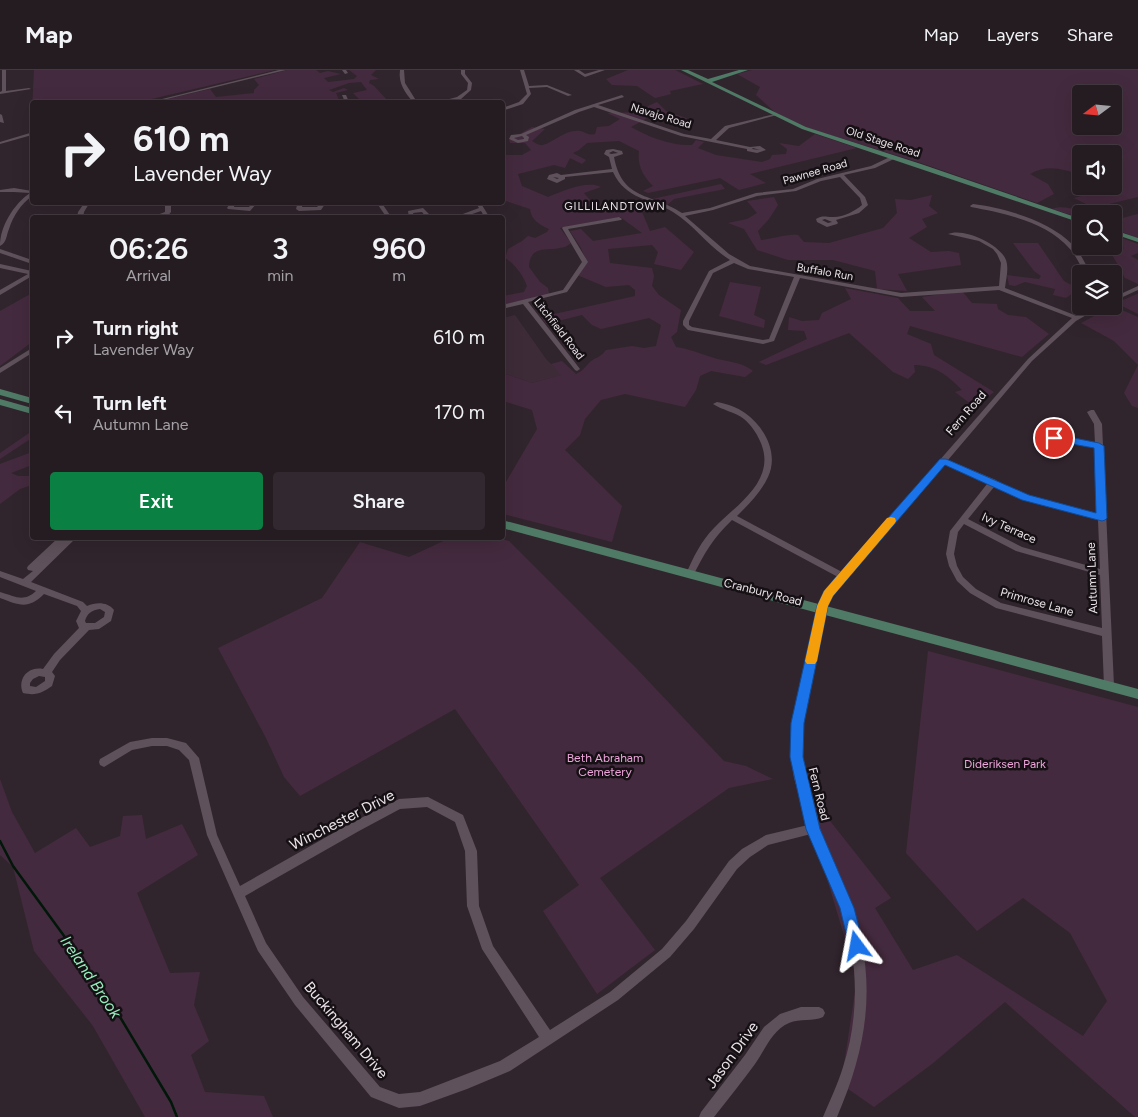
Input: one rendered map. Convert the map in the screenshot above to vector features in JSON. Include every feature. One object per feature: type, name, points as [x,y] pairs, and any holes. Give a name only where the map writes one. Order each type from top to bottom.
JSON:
[{"type":"main road","name":"Old Stage Road","points":[[684,70],[804,128],[1072,218]]},
{"type":"main road","points":[[708,81],[745,70]]},
{"type":"main road","points":[[1122,235],[1138,240]]},
{"type":"main road","points":[[0,392],[30,400]]},
{"type":"main road","points":[[0,402],[30,410]]},
{"type":"main road","name":"Cranbury Road","points":[[505,525],[1138,694]]},
{"type":"street","points":[[4,70],[2,92],[29,89]]},
{"type":"street","points":[[160,100],[284,70]]},
{"type":"street","points":[[402,70],[401,75],[406,90],[414,100]]},
{"type":"street","points":[[452,100],[459,98],[469,90],[470,83],[463,74],[463,70]]},
{"type":"street","points":[[505,109],[516,105],[526,98],[529,91],[522,70]]},
{"type":"street","points":[[576,70],[585,76],[603,70]]},
{"type":"street","points":[[528,87],[547,86],[570,94]]},
{"type":"street","points":[[344,96],[346,100]]},
{"type":"street","points":[[522,136],[577,111],[622,96]]},
{"type":"street","name":"Navajo Road","points":[[596,106],[683,135],[750,148]]},
{"type":"street","points":[[0,115],[2,122]]},
{"type":"street","points":[[713,140],[727,127],[775,115]]},
{"type":"street","points":[[0,143],[30,135]]},
{"type":"street","name":"Buffalo Run","points":[[611,156],[614,170],[621,182],[630,191],[681,215],[733,261],[754,269],[902,295],[1002,288],[1077,318]]},
{"type":"street","name":"Pawnee Road","points":[[681,215],[711,209],[756,196],[794,190],[819,180],[873,167],[894,157]]},
{"type":"street","points":[[563,176],[614,170]]},
{"type":"street","points":[[833,219],[857,212],[865,204],[863,198],[841,175]]},
{"type":"street","points":[[1,191],[14,190],[30,193]]},
{"type":"street","points":[[0,244],[5,239],[6,231],[15,209],[30,195]]},
{"type":"street","points":[[232,205],[230,208],[250,209],[253,205]]},
{"type":"street","points":[[381,205],[389,215]]},
{"type":"street","points":[[479,205],[486,215]]},
{"type":"street","points":[[973,206],[989,208],[1052,232],[1072,247],[1083,265]]},
{"type":"street","points":[[463,215],[482,209]]},
{"type":"street","points":[[411,215],[410,212],[423,210],[427,215]]},
{"type":"street","points":[[505,306],[566,291],[585,262],[566,228],[619,219]]},
{"type":"street","points":[[951,234],[977,239],[998,251],[1004,263],[1002,288]]},
{"type":"street","points":[[0,251],[30,261]]},
{"type":"street","points":[[733,261],[711,272],[686,321],[686,325],[690,329],[763,342],[772,340],[797,277]]},
{"type":"street","points":[[0,266],[30,274]]},
{"type":"street","points":[[0,293],[30,275]]},
{"type":"street","points":[[1124,295],[1138,288]]},
{"type":"street","name":"Litchfield Road","points":[[525,302],[577,369]]},
{"type":"street","name":"Fern Road","points":[[833,1116],[848,1078],[857,1041],[861,1013],[861,986],[859,959],[847,908],[813,829],[799,776],[796,740],[797,723],[822,608],[828,594],[843,576],[1030,360],[1082,315]]},
{"type":"street","points":[[0,371],[30,351]]},
{"type":"street","points":[[690,574],[700,551],[759,488],[766,478],[769,457],[766,444],[747,416],[728,406],[717,404]]},
{"type":"street","name":"Autumn Lane","points":[[1090,412],[1098,424],[1109,686]]},
{"type":"street","points":[[1039,438],[1054,438],[1099,446]]},
{"type":"street","points":[[943,461],[1026,498],[1102,518]]},
{"type":"street","name":"Primrose Lane","points":[[993,482],[954,531],[950,554],[953,566],[960,579],[973,592],[1000,606],[1106,633]]},
{"type":"street","points":[[731,516],[843,576]]},
{"type":"street","name":"Ivy Terrace","points":[[964,520],[1019,549],[1103,572]]},
{"type":"street","points":[[22,582],[61,540]]},
{"type":"street","points":[[22,582],[70,540]]},
{"type":"street","points":[[0,574],[80,604],[86,610]]},
{"type":"street","points":[[0,595],[31,602],[43,590]]},
{"type":"street","points":[[46,672],[57,657],[86,628],[101,625],[108,619],[110,613],[108,608],[101,606],[86,610],[80,621],[86,628]]},
{"type":"street","name":"Buckingham Drive","points":[[104,762],[130,746],[152,742],[167,742],[182,746],[194,758],[212,835],[262,947],[298,1001],[376,1092],[400,1101],[420,1099],[505,1066],[548,1040],[614,996],[666,953],[690,925],[732,865],[746,853],[766,840],[813,829]]},
{"type":"street","name":"Winchester Drive","points":[[239,893],[399,804],[428,802],[459,819],[471,851],[473,906],[488,950],[548,1040]]},
{"type":"street","name":"Jason Drive","points":[[706,1117],[750,1060],[768,1031],[784,1018],[801,1013],[819,1013]]},
{"type":"shaded area","points":[[515,315],[546,359],[562,375],[532,383],[505,374],[505,318]]},
{"type":"green space","points":[[34,70],[275,70],[148,100],[32,100]]},
{"type":"green space","points":[[287,70],[316,70],[320,73],[328,71],[341,74],[324,78],[328,82],[354,79],[357,76],[349,70],[376,70],[371,75],[379,79],[370,80],[369,83],[387,100],[360,100],[353,93],[367,90],[361,82],[349,83],[329,90],[333,92],[344,88],[348,90],[336,93],[339,100],[163,100],[210,89],[216,97],[254,93],[254,90],[259,85],[254,79]]},
{"type":"green space","points":[[628,70],[675,70],[703,84],[670,91],[671,94],[655,98],[637,86],[612,85],[606,79]]},
{"type":"green space","points":[[752,70],[1138,70],[1138,197],[1105,205],[1088,205],[1074,198],[1085,195],[1122,195],[1122,145],[1072,145],[1072,172],[1049,168],[1030,174],[1048,184],[1054,194],[1037,203],[921,163],[811,129],[778,115],[756,95],[760,87],[737,74]]},
{"type":"green space","points":[[657,102],[666,111],[686,118],[692,124],[681,124],[651,116],[631,127],[652,137],[676,144],[692,145],[696,140],[704,142],[698,148],[716,155],[762,162],[770,159],[772,155],[786,154],[787,149],[779,143],[799,146],[815,134],[857,148],[750,174],[766,183],[739,190],[720,178],[648,193],[643,191],[653,186],[642,170],[639,161],[639,151],[619,141],[587,143],[573,153],[586,160],[582,164],[570,158],[565,168],[554,165],[518,174],[522,186],[548,197],[581,186],[595,185],[601,187],[584,193],[595,206],[634,203],[721,184],[725,189],[674,199],[664,208],[642,212],[650,231],[665,227],[694,252],[681,270],[654,264],[658,252],[652,245],[608,249],[610,263],[652,268],[654,276],[652,286],[659,295],[681,310],[677,332],[671,337],[676,347],[738,363],[753,371],[745,377],[711,371],[700,376],[696,390],[685,407],[625,394],[601,400],[585,419],[580,435],[565,450],[622,506],[612,542],[505,515],[505,484],[537,429],[532,410],[505,402],[505,374],[532,383],[561,375],[551,364],[562,361],[576,374],[606,350],[632,346],[644,348],[656,346],[661,325],[649,318],[601,329],[592,325],[582,315],[546,324],[541,317],[635,296],[635,290],[629,285],[606,287],[577,275],[587,263],[581,248],[570,231],[581,229],[593,241],[642,233],[620,217],[560,228],[571,243],[565,247],[545,249],[534,253],[529,267],[540,282],[548,288],[549,294],[505,305],[505,295],[524,292],[527,286],[518,270],[505,258],[508,249],[528,236],[535,238],[549,229],[534,219],[530,209],[505,201],[505,155],[522,155],[531,150],[525,143],[510,143],[509,140],[532,127],[545,129],[532,141],[543,145],[569,132],[580,131],[591,135],[595,134],[597,127],[609,126],[620,119],[607,113],[645,112],[648,106]]},
{"type":"green space","points":[[932,195],[929,206],[938,213],[922,219],[927,227],[909,238],[931,252],[949,251],[959,253],[961,265],[898,274],[907,291],[877,289],[875,271],[833,260],[788,260],[757,250],[744,229],[728,223],[747,219],[757,213],[747,201],[774,197],[778,205],[758,231],[761,240],[798,235],[804,242],[829,243],[883,228],[897,213],[895,199],[911,200]]},
{"type":"green space","points":[[1060,207],[1072,209],[1072,215],[1052,209]]},
{"type":"green space","points":[[1138,214],[1138,238],[1122,232],[1122,218]]},
{"type":"green space","points":[[1122,238],[1138,244],[1138,253],[1131,256],[1138,260],[1138,284],[1125,278],[1122,273],[1122,265],[1118,265],[1112,255],[1122,255],[1122,249],[1124,248],[1122,246]]},
{"type":"green space","points":[[1013,243],[1038,243],[1064,281],[1072,285],[1072,294],[1066,298],[1053,295],[1055,289],[1025,282],[1015,286],[1009,285],[1007,275],[1039,279],[1041,276],[1034,271]]},
{"type":"green space","points":[[730,282],[761,287],[754,315],[765,320],[764,328],[719,316]]},
{"type":"green space","points":[[845,288],[898,298],[910,311],[935,311],[922,297],[962,291],[972,303],[997,304],[998,309],[1008,315],[1026,317],[1049,334],[1022,357],[910,326],[907,334],[931,344],[934,355],[994,392],[975,407],[955,392],[962,390],[940,372],[921,365],[914,365],[915,372],[908,379],[893,372],[849,333],[766,365],[759,362],[807,339],[804,331],[788,330],[789,317],[802,321],[819,320],[822,313],[851,299]]},
{"type":"green space","points":[[30,294],[30,344],[0,366],[0,311]]},
{"type":"green space","points":[[1137,294],[1138,314],[1122,306],[1122,300]]},
{"type":"green space","points":[[1122,310],[1138,317],[1138,365],[1114,341],[1081,323],[1096,315],[1122,315]]},
{"type":"green space","points":[[1138,365],[1138,408],[1132,406],[1124,393]]},
{"type":"green space","points":[[30,432],[30,439],[0,459],[0,453]]},
{"type":"green space","points":[[30,453],[30,466],[11,473],[18,476],[30,476],[30,486],[20,489],[0,504],[0,464]]},
{"type":"green space","name":"Beth Abraham Cemetery","points":[[446,540],[509,541],[637,669],[724,761],[746,766],[773,779],[729,788],[600,878],[655,950],[597,994],[543,911],[579,885],[455,709],[300,796],[284,777],[266,738],[218,648],[322,598],[360,542],[409,557]]},
{"type":"green space","name":"Dideriksen Park","points":[[928,651],[1138,707],[1138,1117],[1135,1117],[1005,1002],[932,1064],[874,1107],[841,1084],[857,979],[804,802],[819,807],[891,898],[875,908],[913,970],[957,955],[1083,1036],[1107,1001],[1070,933],[1023,898],[977,931],[906,853]]},
{"type":"green space","points":[[0,779],[12,812],[35,853],[76,828],[90,847],[120,836],[123,816],[142,815],[146,839],[182,824],[198,855],[137,893],[170,973],[200,972],[194,1005],[209,1041],[191,1055],[205,1092],[264,1096],[273,1117],[145,1117],[93,1026],[34,951],[13,867],[0,855]]},
{"type":"waterway","name":"Ireland Brook","points":[[0,841],[13,866],[105,992],[171,1102],[177,1117]]},
{"type":"slow traffic","points":[[811,661],[823,606],[828,594],[891,521]]},
{"type":"district","name":"GILLILANDTOWN","points":[[615,206]]},
{"type":"route","points":[[857,946],[847,908],[813,829],[796,757],[797,723],[823,606],[828,594],[943,461],[1026,498],[1102,518],[1099,446],[1054,438]]}]
